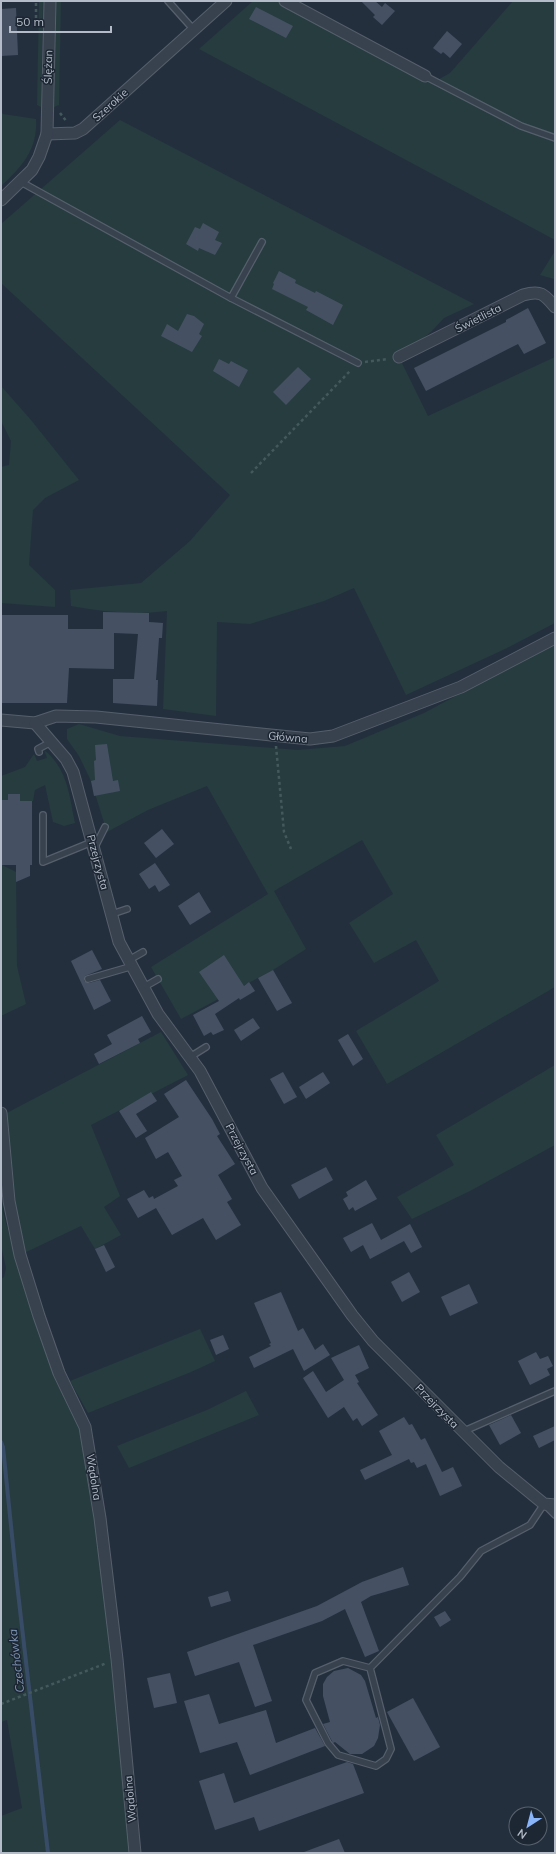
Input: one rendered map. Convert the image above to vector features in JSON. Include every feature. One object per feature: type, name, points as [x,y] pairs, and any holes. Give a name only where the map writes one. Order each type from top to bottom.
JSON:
[{"type":"street","name":"Ślężan","points":[[47,134],[50,1]]},
{"type":"street","name":"Szerokie","points":[[47,134],[75,133],[83,129],[226,1]]},
{"type":"street","points":[[285,1],[425,76]]},
{"type":"street","points":[[1,200],[22,182],[36,164],[47,134]]},
{"type":"street","name":"Świetlista","points":[[399,357],[523,295],[534,292],[545,295],[555,307]]},
{"type":"street","name":"Główna","points":[[1,720],[35,723],[56,716],[96,716],[310,739],[333,736],[461,687],[555,638]]},
{"type":"street","name":"Przejrzysta","points":[[35,723],[66,759],[73,772],[120,942],[158,1014],[200,1071],[262,1188],[352,1315],[373,1341],[498,1467],[550,1504]]},
{"type":"street","name":"Wądolna","points":[[1,1113],[9,1201],[20,1255],[59,1373],[86,1427],[100,1518],[117,1660],[135,1853]]},
{"type":"lane","points":[[168,1],[194,30]]},
{"type":"lane","points":[[425,76],[521,126],[555,138]]},
{"type":"lane","points":[[22,182],[231,298],[358,363]]},
{"type":"lane","points":[[231,298],[262,242]]},
{"type":"lane","points":[[39,752],[38,748],[51,742]]},
{"type":"lane","points":[[43,814],[43,862],[93,846],[105,827]]},
{"type":"lane","points":[[112,914],[127,909]]},
{"type":"lane","points":[[88,979],[131,963],[143,952]]},
{"type":"lane","points":[[144,987],[158,979]]},
{"type":"lane","points":[[190,1057],[206,1048]]},
{"type":"lane","points":[[462,1432],[555,1391]]},
{"type":"lane","points":[[370,1668],[460,1577],[481,1551],[530,1525],[550,1504],[555,1515]]},
{"type":"lane","points":[[343,1661],[370,1668],[392,1749],[386,1759],[376,1766],[338,1755],[328,1743],[306,1700],[316,1673],[343,1661]]},
{"type":"path","points":[[60,112],[65,121]]},
{"type":"path","points":[[251,472],[358,363],[399,357]]},
{"type":"path","points":[[276,736],[284,832],[291,849]]},
{"type":"path","points":[[1,1704],[117,1660]]},
{"type":"green space","points":[[39,1],[43,1],[41,107],[37,105]]},
{"type":"green space","points":[[56,1],[61,1],[59,105],[54,107]]},
{"type":"green space","points":[[253,1],[277,1],[436,81],[450,73],[513,1],[555,1],[555,240],[199,49]]},
{"type":"green space","points":[[1,112],[3,114],[36,119],[36,130],[27,157],[16,172],[1,186]]},
{"type":"green space","points":[[120,120],[474,304],[444,318],[431,332],[399,357],[428,416],[555,357],[555,623],[505,649],[406,695],[354,588],[324,601],[250,624],[217,622],[216,716],[163,709],[167,611],[143,613],[119,612],[71,606],[70,590],[141,583],[190,541],[230,495],[1,283],[1,224]]},
{"type":"green space","points":[[555,251],[555,281],[554,279],[540,275]]},
{"type":"green space","points":[[1,386],[31,420],[79,480],[45,498],[33,510],[29,565],[55,590],[55,607],[1,603],[1,467],[9,465],[11,441],[1,421]]},
{"type":"green space","points":[[555,643],[555,987],[387,1084],[356,1031],[439,981],[416,940],[374,963],[349,923],[393,894],[362,840],[274,891],[306,949],[273,970],[181,1019],[151,967],[268,894],[207,786],[148,810],[107,832],[91,781],[79,756],[67,739],[67,729],[79,724],[120,736],[298,750],[345,746],[424,713]]},
{"type":"green space","points":[[44,750],[52,757],[63,774],[69,793],[75,823],[64,826],[53,822],[45,785],[35,790],[33,801],[20,801],[20,794],[9,794],[8,800],[2,800],[2,865],[16,872],[17,966],[26,1004],[1,1016],[1,776],[25,767],[34,754],[37,761],[47,758]]},
{"type":"green space","points":[[161,1032],[188,1075],[91,1125],[120,1196],[104,1207],[121,1235],[95,1249],[81,1226],[20,1255],[1,1116]]},
{"type":"green space","points":[[555,1065],[555,1145],[470,1191],[412,1219],[397,1197],[454,1165],[436,1135]]},
{"type":"green space","points":[[1,1184],[3,1212],[26,1295],[54,1377],[83,1435],[117,1659],[130,1853],[1,1853],[1,1816],[22,1808],[7,1720],[1,1722],[1,1279],[4,1277],[6,1268],[1,1245]]},
{"type":"green space","points":[[200,1329],[215,1361],[191,1372],[88,1413],[70,1381]]},
{"type":"green space","points":[[246,1391],[259,1415],[129,1468],[117,1446],[207,1410]]},
{"type":"building","points":[[361,1],[375,1],[382,7],[385,3],[395,11],[382,25],[373,17],[375,15]]},
{"type":"building","points":[[256,7],[293,26],[286,38],[249,19]]},
{"type":"building","points":[[16,8],[18,55],[1,56],[1,9]]},
{"type":"building","points":[[447,31],[462,44],[450,58],[443,52],[441,54],[433,48]]},
{"type":"building","points":[[203,223],[219,232],[215,240],[222,243],[215,255],[199,248],[198,251],[186,244],[195,227],[200,229]]},
{"type":"building","points":[[279,271],[296,280],[295,283],[315,293],[316,291],[343,305],[333,325],[306,310],[308,307],[272,289],[273,283]]},
{"type":"building","points":[[528,308],[546,343],[524,354],[518,344],[426,391],[414,368],[506,322],[506,320]]},
{"type":"building","points":[[187,314],[194,316],[204,324],[199,334],[202,336],[192,352],[161,336],[167,324],[178,331]]},
{"type":"building","points":[[219,359],[229,364],[231,361],[248,370],[239,387],[213,371]]},
{"type":"building","points":[[298,367],[311,379],[286,405],[273,392]]},
{"type":"building","points":[[103,612],[149,613],[149,622],[163,623],[162,638],[159,638],[156,680],[158,680],[157,706],[113,703],[113,679],[134,679],[138,634],[114,633],[114,669],[69,668],[67,703],[1,703],[1,615],[68,615],[68,629],[103,629]]},
{"type":"building","points":[[107,744],[113,781],[118,780],[120,791],[94,796],[91,781],[95,780],[95,745]]},
{"type":"building","points":[[8,794],[20,794],[20,801],[32,801],[32,865],[30,865],[30,876],[16,882],[16,865],[2,865],[2,800],[8,800]]},
{"type":"building","points":[[162,829],[174,844],[156,858],[144,843]]},
{"type":"building","points":[[155,863],[170,885],[159,892],[155,885],[149,889],[139,874]]},
{"type":"building","points":[[199,892],[211,912],[190,925],[178,906]]},
{"type":"building","points":[[92,950],[102,969],[85,976],[84,981],[89,983],[100,980],[111,1001],[94,1010],[71,961]]},
{"type":"building","points":[[224,955],[244,986],[249,982],[255,991],[240,1000],[239,998],[215,1014],[224,1030],[213,1035],[211,1032],[204,1036],[193,1015],[219,1001],[199,972]]},
{"type":"building","points":[[273,970],[292,1003],[277,1011],[258,978]]},
{"type":"building","points":[[142,1016],[151,1032],[138,1039],[140,1043],[99,1064],[94,1054],[112,1044],[107,1035]]},
{"type":"building","points":[[253,1018],[260,1028],[241,1041],[234,1030]]},
{"type":"building","points":[[348,1034],[363,1059],[353,1066],[338,1040]]},
{"type":"building","points":[[283,1072],[297,1097],[284,1104],[270,1079]]},
{"type":"building","points":[[323,1072],[330,1083],[306,1099],[299,1087]]},
{"type":"building","points":[[186,1080],[212,1119],[220,1134],[217,1136],[235,1164],[218,1175],[232,1199],[227,1202],[241,1225],[216,1240],[203,1218],[172,1235],[156,1208],[138,1218],[127,1199],[144,1190],[149,1198],[153,1196],[154,1199],[178,1186],[174,1180],[182,1176],[168,1152],[156,1159],[145,1138],[179,1117],[164,1094]]},
{"type":"building","points":[[151,1092],[157,1101],[136,1114],[147,1131],[136,1138],[119,1111]]},
{"type":"building","points":[[326,1167],[333,1180],[299,1199],[291,1185]]},
{"type":"building","points":[[366,1180],[377,1199],[355,1211],[353,1207],[349,1210],[343,1199],[348,1196],[346,1192]]},
{"type":"building","points":[[372,1223],[381,1240],[410,1224],[422,1247],[411,1253],[404,1241],[370,1259],[363,1245],[351,1252],[343,1238]]},
{"type":"building","points":[[104,1245],[115,1267],[106,1272],[95,1249]]},
{"type":"building","points":[[409,1272],[420,1292],[402,1302],[391,1282]]},
{"type":"building","points":[[469,1284],[478,1303],[450,1316],[441,1297]]},
{"type":"building","points":[[281,1292],[298,1331],[303,1328],[315,1350],[323,1344],[330,1355],[304,1371],[293,1349],[254,1368],[249,1357],[271,1346],[254,1303]]},
{"type":"building","points":[[223,1335],[229,1349],[216,1355],[210,1340]]},
{"type":"building","points":[[359,1345],[369,1368],[355,1375],[359,1382],[357,1383],[378,1415],[362,1426],[357,1418],[353,1421],[344,1407],[328,1418],[303,1378],[313,1371],[326,1392],[344,1380],[331,1358]]},
{"type":"building","points":[[536,1352],[540,1359],[548,1356],[553,1366],[547,1369],[550,1375],[530,1385],[518,1361]]},
{"type":"building","points":[[511,1415],[521,1433],[500,1445],[489,1425]]},
{"type":"building","points":[[404,1417],[409,1425],[412,1424],[421,1440],[425,1438],[442,1472],[453,1467],[462,1486],[440,1496],[426,1464],[417,1468],[414,1462],[411,1463],[409,1459],[365,1480],[360,1470],[392,1455],[379,1431]]},
{"type":"building","points":[[555,1426],[555,1440],[539,1448],[533,1436]]},
{"type":"building","points":[[403,1567],[409,1585],[371,1596],[361,1602],[379,1651],[365,1657],[345,1609],[322,1621],[253,1645],[272,1701],[255,1707],[239,1662],[195,1676],[187,1652],[317,1606],[362,1582]]},
{"type":"building","points":[[228,1591],[231,1601],[211,1607],[208,1597]]},
{"type":"building","points":[[445,1611],[451,1620],[440,1627],[434,1617]]},
{"type":"building","points":[[348,1668],[361,1675],[365,1681],[376,1718],[378,1717],[380,1725],[378,1738],[374,1746],[362,1754],[350,1754],[335,1742],[333,1743],[323,1724],[330,1722],[323,1696],[323,1684],[327,1677],[334,1671]]},
{"type":"building","points":[[170,1673],[177,1703],[154,1708],[147,1678]]},
{"type":"building","points":[[209,1694],[219,1724],[266,1710],[276,1743],[315,1728],[325,1746],[250,1775],[237,1742],[200,1753],[184,1701]]},
{"type":"building","points":[[413,1698],[440,1747],[414,1761],[387,1712]]},
{"type":"building","points":[[347,1762],[353,1764],[364,1793],[259,1831],[254,1817],[215,1830],[199,1781],[224,1773],[234,1803]]},
{"type":"building","points":[[339,1839],[345,1853],[304,1853],[304,1852]]},
{"type":"waterway","name":"Czechówka","points":[[1,1442],[3,1447],[48,1853]]}]
